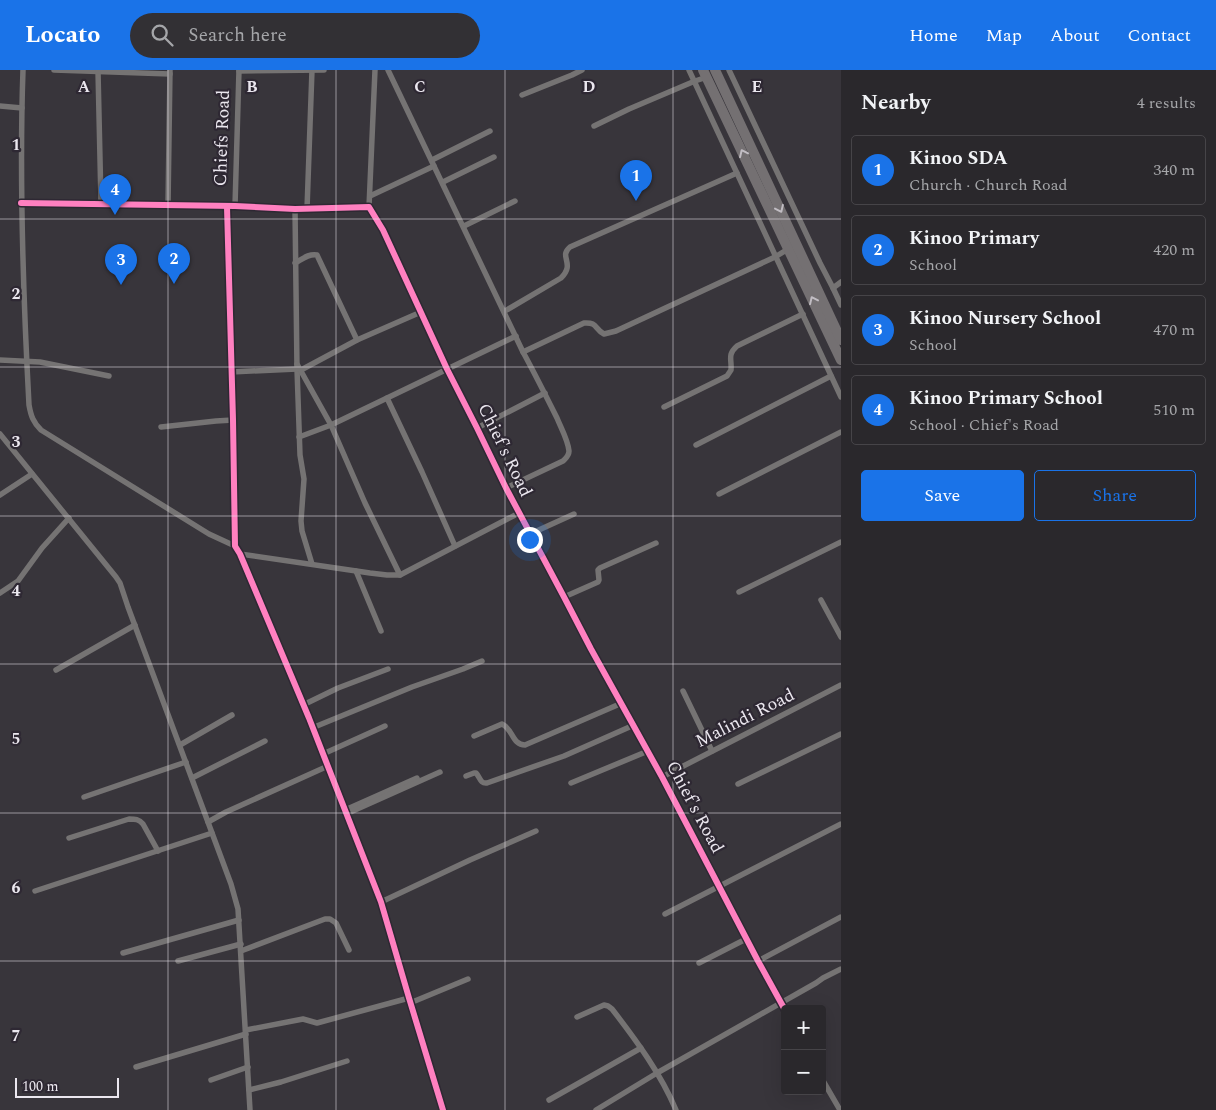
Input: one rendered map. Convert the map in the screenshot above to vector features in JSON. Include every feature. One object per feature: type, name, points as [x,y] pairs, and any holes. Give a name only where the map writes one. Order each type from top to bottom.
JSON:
[{"type":"highway","points":[[708,72],[791,233],[841,340]]},
{"type":"highway","points":[[708,72],[788,249],[841,360]]},
{"type":"street","points":[[23,70],[21,203],[24,304],[31,416],[34,423],[41,430],[209,534],[234,546],[240,554],[303,704],[381,902],[443,1110]]},
{"type":"street","points":[[54,70],[170,72],[168,206]]},
{"type":"street","points":[[307,209],[312,70]]},
{"type":"street","points":[[239,71],[324,70]]},
{"type":"street","points":[[21,203],[235,206],[295,209],[369,207],[375,70]]},
{"type":"street","points":[[388,70],[523,352],[563,431],[569,453],[568,457],[506,488]]},
{"type":"street","points":[[522,95],[572,76],[582,70]]},
{"type":"street","points":[[689,70],[841,396]]},
{"type":"street","points":[[729,70],[841,305]]},
{"type":"street","points":[[98,71],[101,204]]},
{"type":"street","name":"Chiefs Road","points":[[235,206],[239,71]]},
{"type":"street","points":[[594,126],[695,81],[708,72]]},
{"type":"street","points":[[0,106],[22,108]]},
{"type":"street","points":[[370,196],[490,131]]},
{"type":"street","points":[[442,182],[494,157]]},
{"type":"street","points":[[505,311],[561,278],[568,266],[565,255],[566,250],[570,247],[737,173]]},
{"type":"street","points":[[464,226],[514,201]]},
{"type":"street","points":[[228,206],[234,546]]},
{"type":"street","name":"Chief's Road","points":[[369,207],[383,230],[447,370],[506,488],[591,649],[662,776],[746,939],[782,1005]]},
{"type":"street","points":[[295,209],[294,263],[299,437],[304,479],[301,520],[302,531],[312,564]]},
{"type":"street","points":[[791,233],[803,227]]},
{"type":"street","points":[[523,352],[584,323],[590,322],[595,325],[599,332],[608,334],[699,293],[788,249]]},
{"type":"street","points":[[294,263],[311,255],[316,255],[357,340]]},
{"type":"street","points":[[808,269],[820,263]]},
{"type":"street","points":[[833,288],[841,282]]},
{"type":"street","points":[[231,372],[298,367],[421,312]]},
{"type":"street","points":[[664,407],[727,376],[731,370],[731,353],[737,346],[803,314]]},
{"type":"street","points":[[299,437],[332,425],[516,336]]},
{"type":"street","points":[[0,360],[55,364],[109,376]]},
{"type":"street","points":[[298,367],[332,425],[365,503],[400,575]]},
{"type":"street","points":[[696,445],[831,376]]},
{"type":"street","points":[[477,428],[545,394]]},
{"type":"street","points":[[387,398],[455,546]]},
{"type":"street","points":[[161,426],[233,420]]},
{"type":"street","points":[[718,494],[841,432]]},
{"type":"street","points":[[1,439],[69,518],[120,583],[235,897],[241,948],[250,1110]]},
{"type":"street","points":[[0,494],[32,474]]},
{"type":"street","points":[[240,554],[356,571],[400,575],[519,513]]},
{"type":"street","points":[[530,534],[574,514]]},
{"type":"street","points":[[0,593],[18,581],[42,548],[69,518]]},
{"type":"street","points":[[739,592],[841,542]]},
{"type":"street","points":[[564,597],[598,582],[598,570],[600,568],[656,543]]},
{"type":"street","points":[[356,571],[381,631]]},
{"type":"street","points":[[821,600],[841,637]]},
{"type":"street","points":[[56,670],[135,625]]},
{"type":"street","points":[[312,728],[482,661]]},
{"type":"street","points":[[303,704],[388,669]]},
{"type":"street","name":"Malindi Road","points":[[662,776],[841,685]]},
{"type":"street","points":[[683,691],[712,750]]},
{"type":"street","points":[[474,736],[502,724],[509,729],[519,745],[525,746],[622,703]]},
{"type":"street","points":[[180,745],[232,715]]},
{"type":"street","points":[[466,776],[476,773],[482,782],[487,783],[564,756],[634,725]]},
{"type":"street","points":[[323,754],[385,726]]},
{"type":"street","points":[[738,784],[841,734]]},
{"type":"street","points":[[192,778],[265,741]]},
{"type":"street","points":[[571,783],[648,751]]},
{"type":"street","points":[[84,797],[186,762]]},
{"type":"street","points":[[208,822],[328,766]]},
{"type":"street","points":[[346,812],[440,772]]},
{"type":"street","points":[[346,812],[416,778]]},
{"type":"street","points":[[69,838],[129,819],[136,819],[140,820],[143,824],[158,851]]},
{"type":"street","points":[[665,914],[841,824]]},
{"type":"street","points":[[381,902],[536,831]]},
{"type":"street","points":[[35,890],[212,833]]},
{"type":"street","points":[[758,961],[841,916]]},
{"type":"street","points":[[178,961],[241,948],[326,919],[336,923],[350,950]]},
{"type":"street","points":[[123,953],[239,920]]},
{"type":"street","points":[[700,963],[746,939]]},
{"type":"street","points":[[596,1110],[657,1073],[841,969]]},
{"type":"street","points":[[136,1067],[246,1032],[303,1019],[317,1023],[410,1001],[468,979]]},
{"type":"street","points":[[577,1017],[604,1005],[612,1009],[657,1073],[676,1110]]},
{"type":"street","points":[[549,1100],[641,1048]]},
{"type":"street","points":[[249,1090],[347,1061]]},
{"type":"street","points":[[211,1080],[248,1067]]},
{"type":"street","points":[[826,1086],[840,1110]]},
{"type":"cycle path","points":[[21,203],[235,206],[295,209],[369,207],[383,230],[447,369],[506,488],[782,1005]]},
{"type":"cycle path","points":[[227,207],[235,546],[309,718],[381,902],[443,1110]]},
{"type":"place","name":"Kinoo SDA","points":[[636,201]]},
{"type":"place","name":"Kinoo Primary School","points":[[115,215]]},
{"type":"place","name":"Kinoo Primary","points":[[174,284]]},
{"type":"place","name":"Kinoo Nursery School","points":[[121,285]]}]
